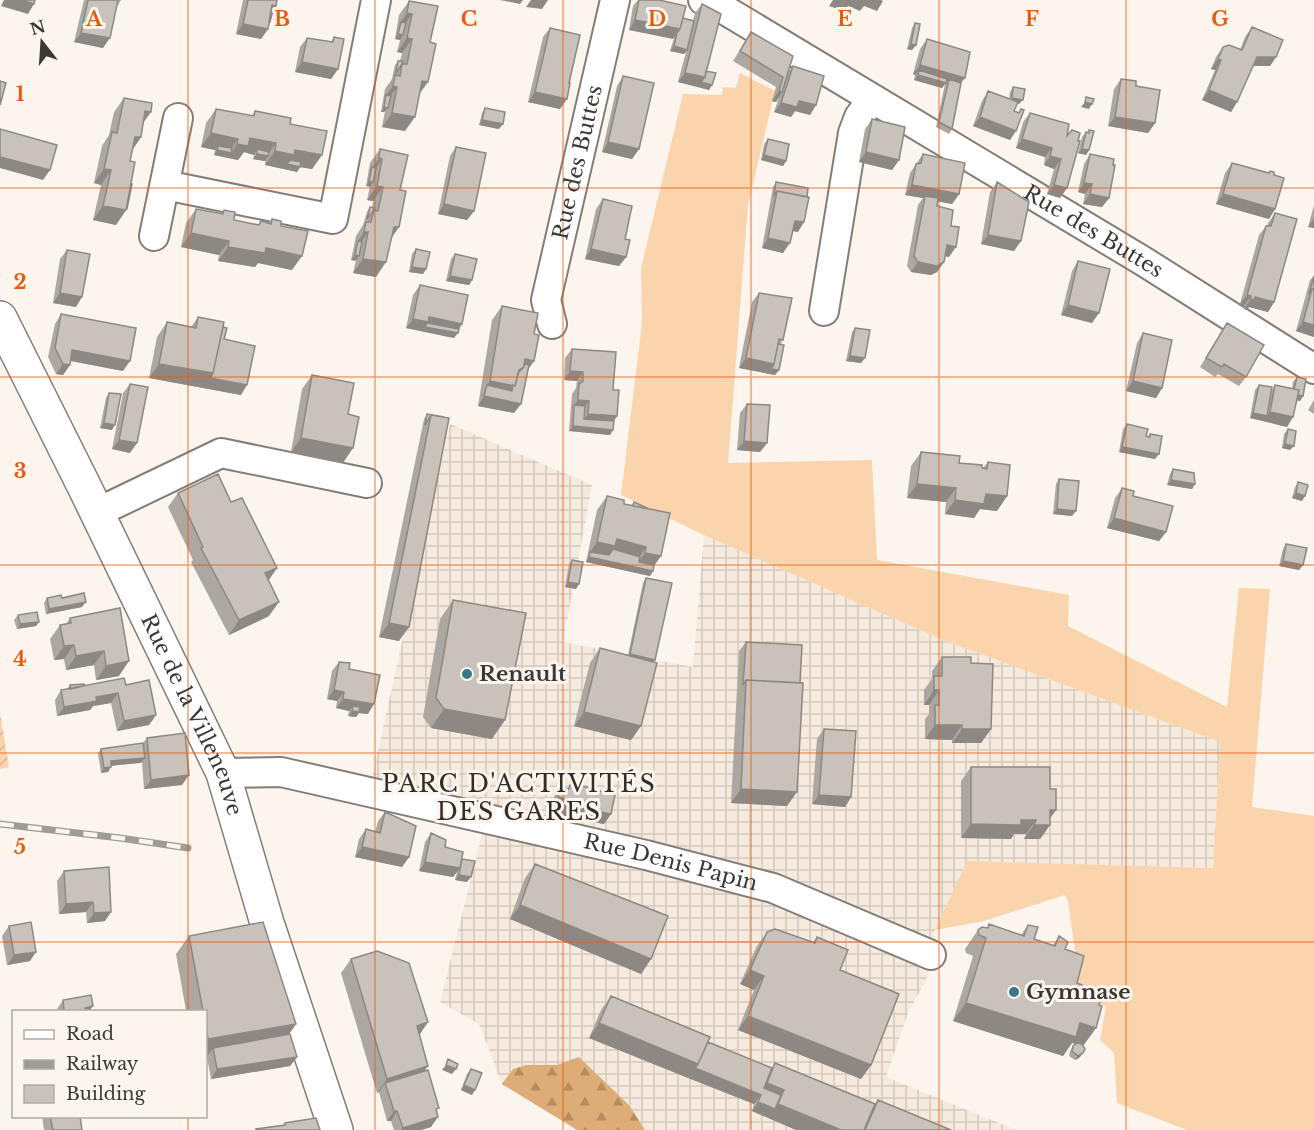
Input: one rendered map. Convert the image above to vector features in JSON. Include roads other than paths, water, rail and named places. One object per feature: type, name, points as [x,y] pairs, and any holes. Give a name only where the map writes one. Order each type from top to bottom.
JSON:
[{"type":"main road","name":"Rue de la Villeneuve","points":[[0,318],[223,773],[267,923],[336,1130]]},
{"type":"street","points":[[165,185],[333,219],[376,0]]},
{"type":"street","name":"Rue des Buttes","points":[[552,324],[546,300],[615,0]]},
{"type":"street","name":"Rue des Buttes","points":[[703,0],[725,10],[1143,261],[1314,369]]},
{"type":"street","points":[[824,311],[853,133],[859,117],[872,99]]},
{"type":"street","points":[[154,236],[178,118]]},
{"type":"street","points":[[96,513],[221,453],[367,483]]},
{"type":"street","name":"Rue Denis Papin","points":[[223,773],[281,772],[646,855],[773,888],[931,955]]},
{"type":"railway","points":[[0,824],[188,848]]},
{"type":"place","name":"Renault","points":[[467,674]]},
{"type":"place","name":"Gymnase","points":[[1014,992]]},
{"type":"district","name":"PARC D'ACTIVITÉS DES GARES","points":[[519,797]]}]
